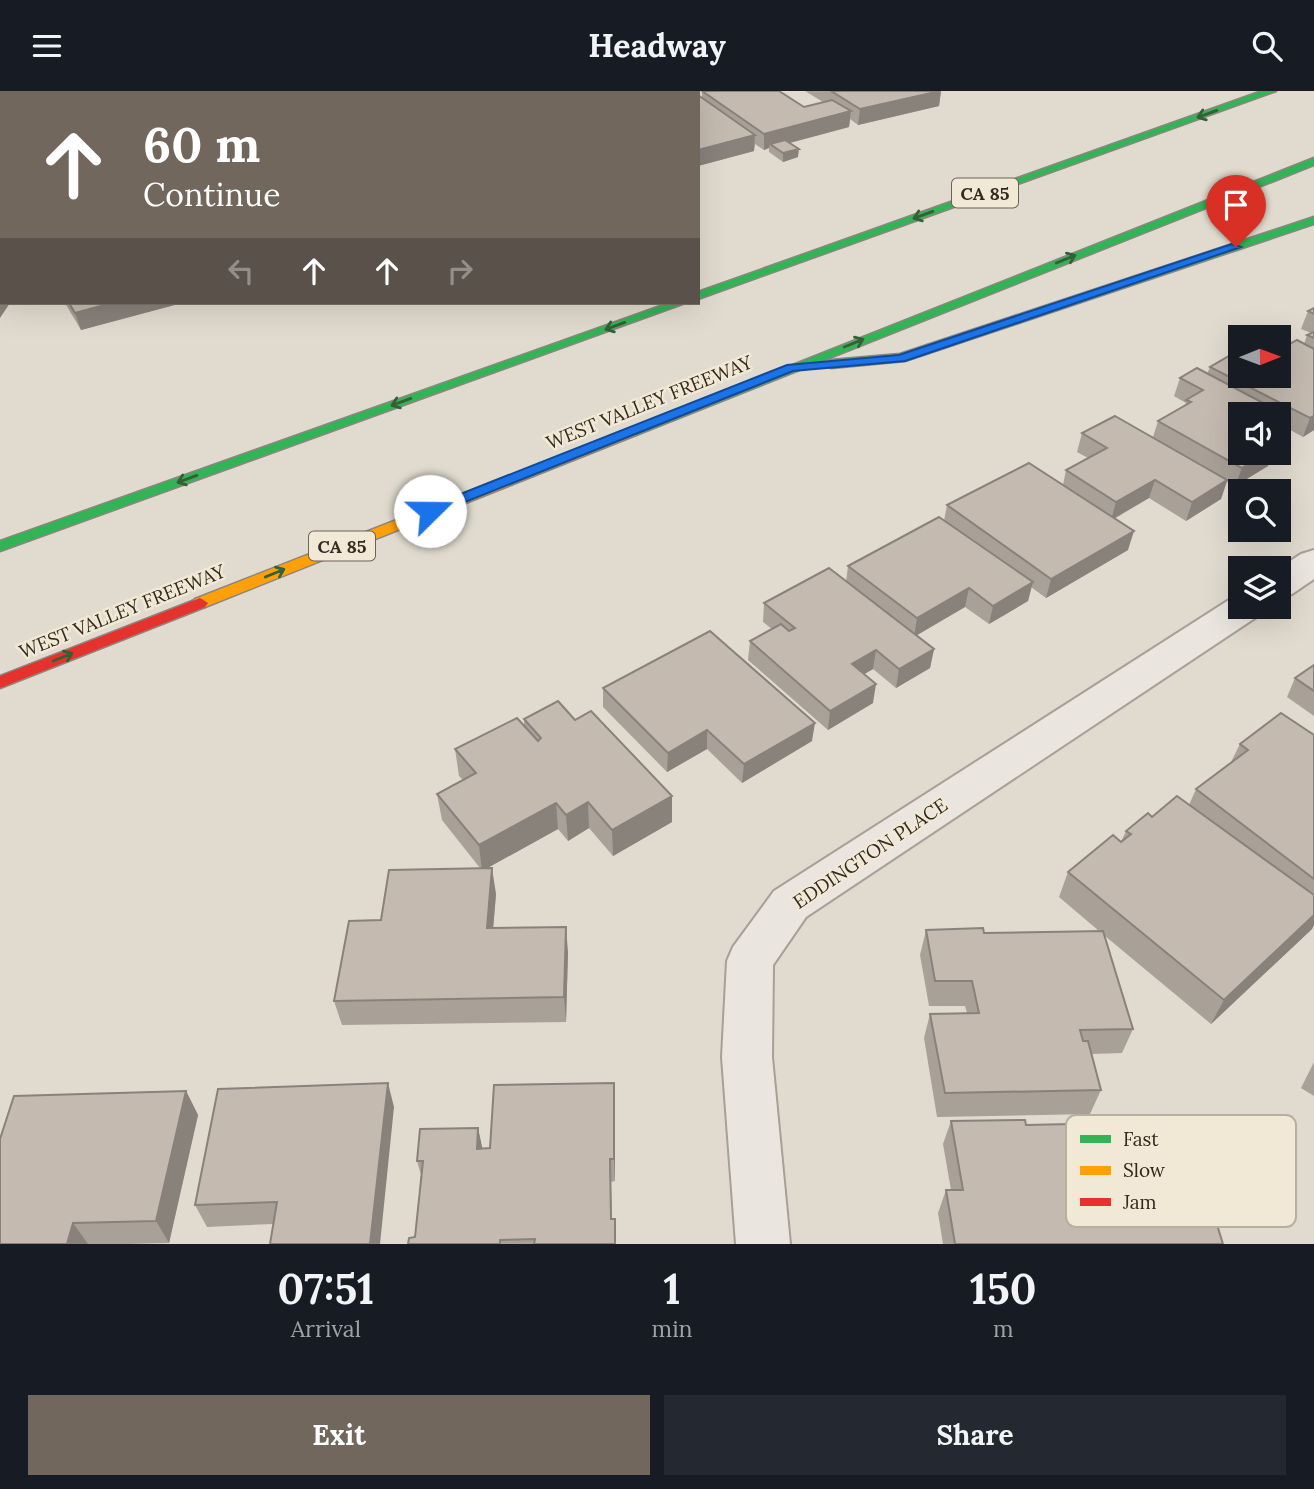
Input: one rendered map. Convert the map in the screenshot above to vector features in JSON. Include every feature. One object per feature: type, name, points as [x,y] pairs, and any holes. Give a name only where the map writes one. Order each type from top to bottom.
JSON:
[{"type":"highway","name":"CA 85","points":[[700,295],[1271,91]]},
{"type":"highway","name":"WEST VALLEY FREEWAY","points":[[0,682],[1314,161]]},
{"type":"highway","points":[[791,368],[901,358],[1314,220]]},
{"type":"highway","points":[[0,546],[673,305]]},
{"type":"street","points":[[1291,577],[1314,562]]},
{"type":"street","name":"EDDINGTON PLACE","points":[[763,1244],[747,1057],[750,961],[790,904],[1228,618]]},
{"type":"building","points":[[702,91],[779,91],[804,107],[832,100],[851,111],[764,134]]},
{"type":"building","points":[[831,91],[940,91],[860,109]]},
{"type":"building","points":[[700,96],[755,135],[700,149]]},
{"type":"building","points":[[785,140],[799,149],[783,153],[770,144]]},
{"type":"building","points":[[70,305],[105,305],[75,313]]},
{"type":"building","points":[[1297,340],[1314,349],[1314,416],[1310,418],[1291,408],[1291,402],[1279,402],[1253,389],[1292,389],[1292,343]]},
{"type":"building","points":[[1228,357],[1228,376],[1210,367]]},
{"type":"building","points":[[1197,368],[1228,384],[1228,389],[1237,389],[1261,402],[1228,402],[1228,460],[1158,421],[1191,402],[1186,400],[1203,390],[1180,378]]},
{"type":"building","points":[[1115,416],[1227,480],[1192,502],[1155,480],[1116,502],[1066,470],[1107,448],[1082,433]]},
{"type":"building","points":[[1029,463],[1134,531],[1051,579],[947,505]]},
{"type":"building","points":[[939,517],[1033,582],[993,606],[969,588],[917,618],[848,566]]},
{"type":"building","points":[[829,568],[934,649],[899,669],[876,650],[852,664],[876,684],[830,711],[750,641],[781,624],[789,631],[795,628],[764,603]]},
{"type":"building","points":[[710,631],[815,723],[744,764],[707,730],[668,753],[603,688]]},
{"type":"building","points":[[1314,665],[1314,691],[1295,678]]},
{"type":"building","points":[[558,701],[575,720],[591,711],[672,796],[612,830],[588,802],[566,815],[556,803],[479,845],[437,794],[476,773],[455,749],[517,718],[538,741],[541,738],[524,719]]},
{"type":"building","points":[[1281,713],[1314,735],[1314,879],[1196,789],[1248,750],[1240,744]]},
{"type":"building","points":[[1177,796],[1314,895],[1314,915],[1224,1000],[1068,872],[1113,835],[1121,842],[1131,834],[1126,831],[1148,813],[1152,817]]},
{"type":"building","points":[[492,868],[487,928],[566,927],[564,997],[334,1001],[349,921],[381,920],[389,870]]},
{"type":"building","points":[[983,928],[984,933],[1103,931],[1133,1029],[1080,1030],[1083,1041],[1088,1041],[1101,1090],[945,1093],[930,1014],[979,1013],[972,981],[935,981],[926,930]]},
{"type":"building","points":[[388,1083],[370,1244],[270,1244],[277,1202],[195,1205],[218,1089]]},
{"type":"building","points":[[614,1083],[614,1159],[610,1159],[611,1219],[615,1219],[615,1244],[534,1244],[535,1239],[500,1240],[500,1244],[408,1244],[409,1238],[415,1237],[423,1161],[417,1161],[420,1129],[478,1128],[477,1149],[490,1148],[494,1085]]},
{"type":"building","points":[[186,1091],[156,1221],[73,1223],[67,1244],[0,1244],[0,1139],[14,1096]]},
{"type":"building","points":[[1025,1120],[1026,1125],[1066,1124],[1066,1227],[1218,1227],[1223,1244],[955,1244],[946,1190],[963,1190],[951,1121]]},
{"type":"traffic: fast","points":[[700,295],[1271,91]]},
{"type":"traffic: fast","points":[[631,432],[1314,161]]},
{"type":"traffic: fast","points":[[831,364],[901,358],[1314,220]]},
{"type":"traffic: fast","points":[[0,546],[673,305]]},
{"type":"traffic: slow","points":[[200,603],[631,432]]},
{"type":"traffic: jam","points":[[0,682],[200,603]]},
{"type":"route","points":[[430,511],[791,368],[901,358],[1236,247]]}]
